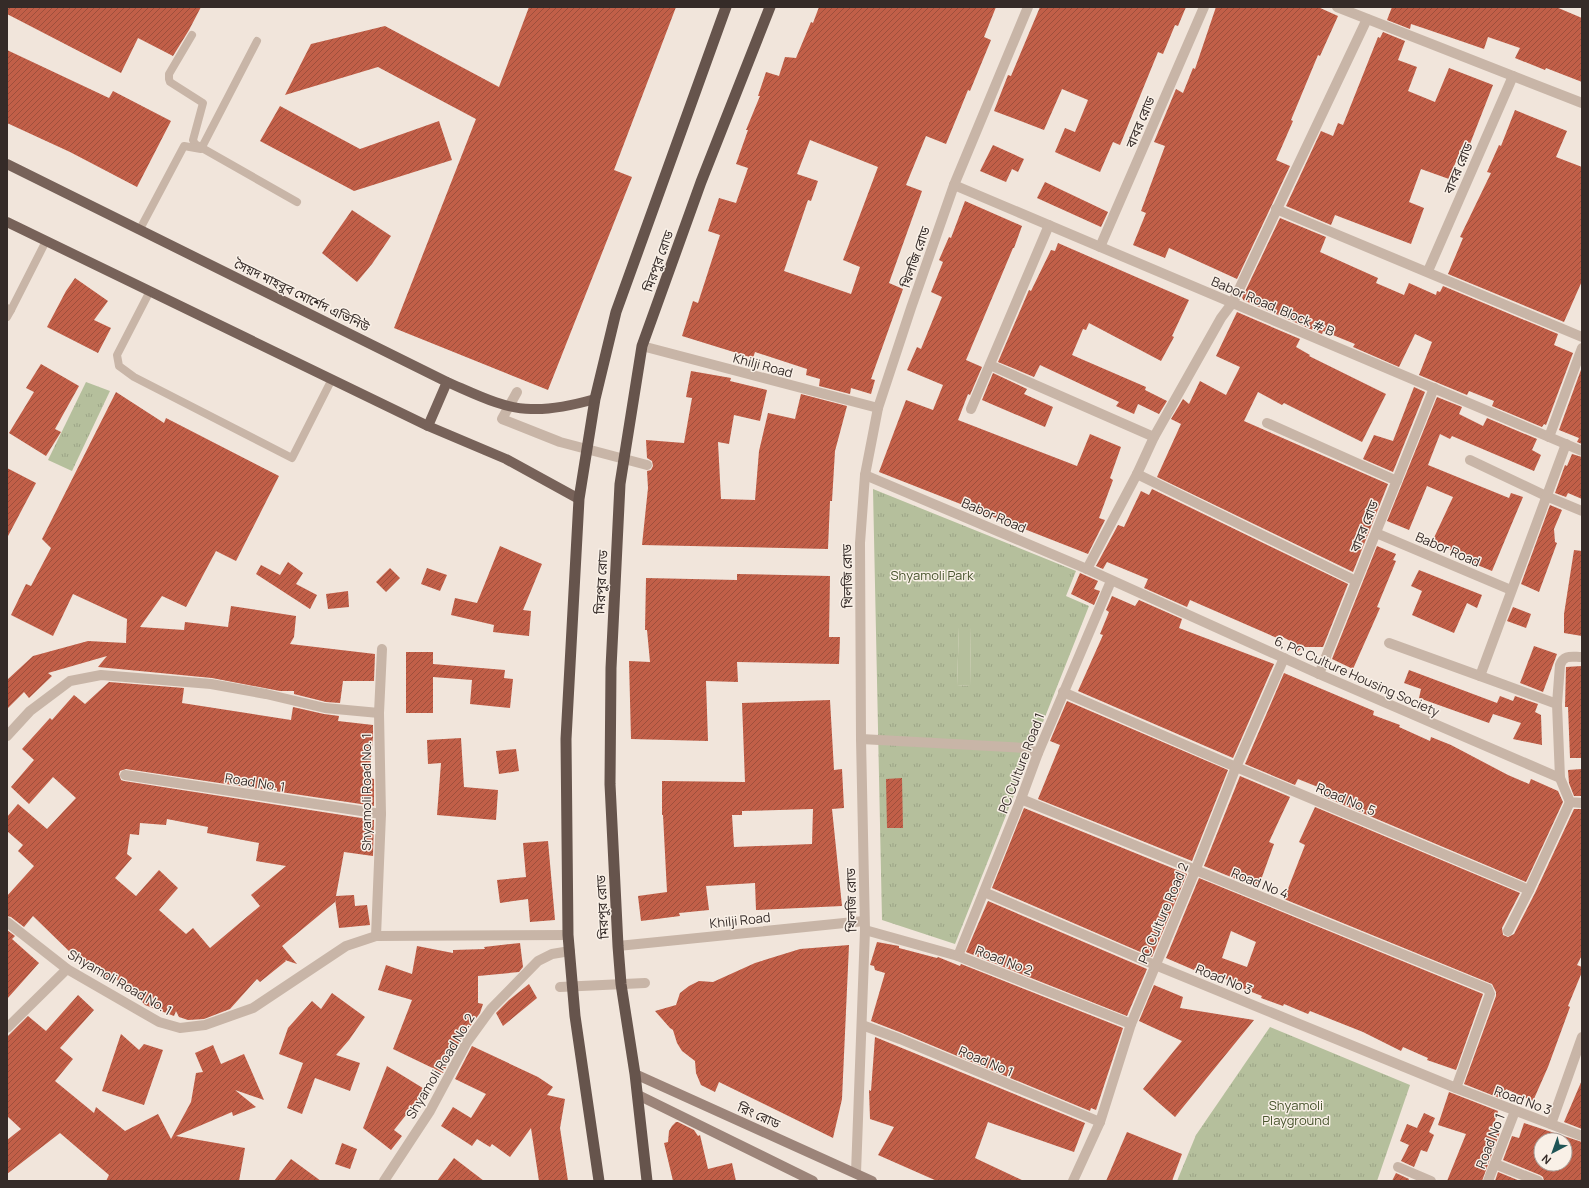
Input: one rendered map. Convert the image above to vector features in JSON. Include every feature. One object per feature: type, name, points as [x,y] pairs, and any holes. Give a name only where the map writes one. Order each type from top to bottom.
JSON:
[{"type":"highway","name":"মিরপুর রোড","points":[[599,1181],[575,1016],[568,935],[566,739],[579,499],[595,399],[616,312],[726,7]]},
{"type":"highway","name":"মিরপুর রোড","points":[[647,1181],[638,1095],[621,984],[610,784],[611,668],[620,484],[642,346],[701,182],[770,7]]},
{"type":"main road","name":"সৈয়দ মাহবুব মোর্শেদ এভিনিউ","points":[[7,164],[447,382],[481,396],[512,407],[530,410],[569,406],[595,399]]},
{"type":"main road","points":[[7,222],[428,426],[506,459],[579,499]]},
{"type":"main road","points":[[428,426],[447,382]]},
{"type":"main road","name":"রিং রোড","points":[[635,1074],[872,1181]]},
{"type":"main road","points":[[638,1095],[813,1181]]},
{"type":"street","name":"খিলজি রোড","points":[[856,1173],[865,926],[861,739],[860,543],[865,475],[878,408],[954,185],[1028,7]]},
{"type":"street","name":"বাবর রোড","points":[[1100,247],[1204,7]]},
{"type":"street","points":[[1337,7],[1582,103]]},
{"type":"street","points":[[1087,569],[1137,474],[1154,437],[1221,318],[1233,302],[1367,19]]},
{"type":"street","name":"বাবর রোড","points":[[1428,272],[1513,76]]},
{"type":"street","name":"Babor Road, Block # B","points":[[954,185],[1582,451]]},
{"type":"street","points":[[1276,209],[1582,337]]},
{"type":"street","points":[[972,409],[1050,225]]},
{"type":"street","name":"Khilji Road","points":[[642,346],[878,408]]},
{"type":"street","points":[[1549,437],[1582,348]]},
{"type":"street","points":[[990,365],[1154,437]]},
{"type":"street","name":"বাবর রোড","points":[[1319,674],[1434,388]]},
{"type":"street","points":[[517,392],[502,419],[560,442],[647,466]]},
{"type":"street","points":[[1267,423],[1397,481]]},
{"type":"street","points":[[1480,676],[1566,444]]},
{"type":"street","points":[[1470,460],[1546,496],[1582,511]]},
{"type":"street","points":[[1137,474],[1356,581]]},
{"type":"street","name":"Babor Road","points":[[865,475],[1087,569],[1111,581]]},
{"type":"street","name":"Babor Road","points":[[1376,533],[1511,590]]},
{"type":"street","name":"6, PC Culture Housing Society","points":[[1111,581],[1319,674],[1560,778]]},
{"type":"street","name":"PC Culture Road 1","points":[[958,956],[1038,753],[1111,581]]},
{"type":"street","points":[[1389,642],[1557,704]]},
{"type":"street","name":"Shyamoli Road No. 1","points":[[376,936],[381,814],[379,713],[382,649]]},
{"type":"street","points":[[1508,931],[1570,802],[1560,778],[1557,704],[1560,665],[1562,660],[1567,657],[1582,657]]},
{"type":"street","name":"PC Culture Road 2","points":[[1073,1181],[1100,1122],[1131,1024],[1195,871],[1236,767],[1284,658]]},
{"type":"street","points":[[7,736],[30,711],[70,680],[101,675],[211,684],[266,694],[325,708],[379,713]]},
{"type":"street","name":"Road No. 5","points":[[1063,692],[1236,767],[1528,890]]},
{"type":"street","points":[[861,739],[1025,748],[1038,753]]},
{"type":"street","name":"Road No. 1","points":[[125,775],[381,814]]},
{"type":"street","name":"Road No 4","points":[[1021,799],[1481,986],[1490,991],[1456,1088]]},
{"type":"street","points":[[1570,802],[1582,803]]},
{"type":"street","name":"Road No 3","points":[[984,892],[1155,965],[1456,1088],[1582,1136]]},
{"type":"street","name":"Shyamoli Road No. 1","points":[[7,922],[68,969],[159,1022],[180,1028],[204,1024],[253,1008],[346,946],[376,936],[568,935]]},
{"type":"street","name":"Khilji Road","points":[[618,946],[865,926]]},
{"type":"street","name":"Road No 2","points":[[865,926],[958,956],[1131,1024]]},
{"type":"street","name":"Shyamoli Road No. 2","points":[[384,1181],[430,1111],[467,1042],[491,1009],[538,961],[552,954],[570,951]]},
{"type":"street","points":[[7,1028],[68,969]]},
{"type":"street","points":[[560,987],[645,983]]},
{"type":"street","name":"Road No 1","points":[[862,1024],[1100,1122]]},
{"type":"street","points":[[1551,1124],[1582,1037]]},
{"type":"street","name":"Road No 1","points":[[1488,1181],[1515,1111]]},
{"type":"street","points":[[1495,1164],[1538,1181]]},
{"type":"street","points":[[1398,1166],[1431,1181]]},
{"type":"lane","points":[[192,35],[169,74],[168,79],[170,82],[201,100],[203,103],[193,140],[195,144],[201,149],[296,202]]},
{"type":"lane","points":[[201,149],[257,41]]},
{"type":"lane","points":[[140,229],[184,146],[201,149]]},
{"type":"lane","points":[[8,311],[46,241]]},
{"type":"lane","points":[[150,291],[117,355],[119,366],[134,377],[292,458],[332,379]]},
{"type":"green space","points":[[86,382],[110,391],[72,471],[48,460]]},
{"type":"green space","name":"Shyamoli Park","points":[[873,489],[1076,571],[1066,596],[1089,606],[955,944],[882,920]],"holes":[[[959,627],[971,628],[970,686],[957,685]]]},
{"type":"green space","points":[[959,627],[971,627],[970,686],[957,685]]},
{"type":"green space","name":"Shyamoli Playground","points":[[1270,1027],[1410,1085],[1377,1181],[1177,1181],[1196,1135]]},
{"type":"building","points":[[7,7],[201,7],[173,56],[138,38],[121,73],[7,14]]},
{"type":"building","points":[[529,7],[676,7],[614,170],[632,177],[548,390],[394,328],[476,119],[378,67],[285,95],[311,44],[385,26],[499,87]]},
{"type":"building","points":[[819,7],[996,7],[984,37],[991,40],[970,91],[968,90],[946,144],[926,136],[906,185],[922,191],[889,283],[903,289],[871,379],[875,380],[871,394],[851,388],[850,394],[819,386],[820,379],[806,375],[807,369],[755,352],[753,358],[682,336],[693,301],[698,303],[720,235],[708,231],[719,198],[736,203],[748,168],[736,164],[748,130],[746,130],[760,96],[758,96],[766,72],[779,76],[785,57],[796,58],[811,22],[813,23]],"holes":[[[810,140],[878,167],[843,260],[860,267],[851,294],[784,271],[808,200],[811,201],[818,181],[797,174]]]},
{"type":"building","points":[[1040,7],[1186,7],[1178,26],[1175,25],[1163,54],[1158,52],[1120,145],[1113,142],[1100,172],[1055,152],[1065,128],[1075,132],[1088,100],[1062,89],[1044,130],[994,111],[1008,75],[1011,76]]},
{"type":"building","points":[[1216,7],[1318,7],[1338,16],[1320,56],[1318,55],[1291,120],[1293,121],[1276,160],[1290,166],[1237,279],[1169,248],[1165,258],[1133,245],[1146,213],[1141,211],[1165,146],[1154,142],[1176,89],[1183,93],[1193,68],[1195,69]]},
{"type":"building","points":[[1392,7],[1556,7],[1582,18],[1582,82],[1515,58],[1520,48],[1488,37],[1484,49],[1411,24],[1410,29],[1387,20]]},
{"type":"building","points":[[1383,32],[1405,41],[1398,60],[1417,67],[1408,91],[1435,102],[1449,68],[1493,85],[1468,149],[1462,146],[1449,179],[1421,169],[1409,202],[1424,208],[1411,244],[1335,215],[1331,225],[1286,206],[1321,131],[1333,136],[1338,123],[1343,125],[1378,37],[1380,38]]},
{"type":"building","points":[[7,50],[109,98],[113,91],[171,121],[137,187],[70,152],[7,123]]},
{"type":"building","points":[[280,106],[360,149],[439,121],[452,160],[354,191],[260,141]]},
{"type":"building","points":[[1515,110],[1567,131],[1556,157],[1582,167],[1582,281],[1564,322],[1448,274],[1463,238],[1460,237],[1491,173],[1487,172],[1499,145],[1501,146]]},
{"type":"building","points":[[993,145],[1024,159],[1018,172],[1012,169],[1006,182],[980,171]]},
{"type":"building","points":[[1045,182],[1108,212],[1101,227],[1037,198]]},
{"type":"building","points":[[965,201],[1022,226],[966,360],[982,367],[970,395],[968,394],[958,420],[1077,466],[1090,434],[1121,447],[1110,478],[1113,480],[1099,518],[1105,520],[1088,554],[879,472],[906,400],[933,410],[943,385],[907,370],[917,347],[921,349],[942,297],[931,292],[943,262],[939,260],[949,237],[951,238]]},
{"type":"building","points":[[352,210],[391,236],[372,264],[357,282],[322,253]]},
{"type":"building","points":[[1280,218],[1326,237],[1320,252],[1378,278],[1376,283],[1404,295],[1409,283],[1436,295],[1437,291],[1440,292],[1443,286],[1558,334],[1554,345],[1573,353],[1546,425],[1544,424],[1542,427],[1492,406],[1494,401],[1469,391],[1467,395],[1419,375],[1432,342],[1415,334],[1399,367],[1353,347],[1355,344],[1323,331],[1322,334],[1243,300],[1242,298]]},
{"type":"building","points":[[1058,243],[1189,300],[1172,336],[1174,337],[1161,361],[1089,323],[1086,330],[1083,329],[1072,355],[1146,387],[1145,390],[1167,401],[1159,414],[1138,404],[1134,414],[1116,406],[1119,402],[1040,365],[1034,377],[998,362],[1029,290],[1031,291],[1051,250],[1055,251]]},
{"type":"building","points":[[75,278],[108,301],[94,320],[111,328],[98,353],[47,327],[66,291]]},
{"type":"building","points":[[1237,312],[1300,339],[1296,347],[1310,355],[1309,356],[1386,394],[1362,442],[1284,403],[1282,405],[1258,392],[1244,421],[1388,484],[1353,572],[1157,477],[1181,424],[1171,419],[1183,399],[1189,404],[1200,381],[1226,395],[1240,367],[1216,356]]},
{"type":"building","points":[[41,364],[79,386],[55,429],[61,432],[46,456],[9,433],[34,392],[26,388]]},
{"type":"building","points":[[1582,367],[1582,444],[1577,442],[1579,438],[1559,430]]},
{"type":"building","points":[[691,371],[731,378],[730,381],[767,390],[760,421],[734,415],[729,444],[718,442],[721,499],[755,500],[759,451],[768,413],[795,419],[801,394],[847,406],[835,451],[832,501],[830,501],[828,549],[642,545],[648,488],[647,471],[651,470],[653,466],[652,461],[647,458],[646,440],[684,443],[692,398],[686,397]]},
{"type":"building","points":[[993,373],[1027,389],[1024,394],[1053,407],[1045,427],[982,400]]},
{"type":"building","points":[[1414,387],[1425,392],[1393,472],[1363,459],[1374,435],[1393,441]]},
{"type":"building","points":[[116,392],[164,423],[166,418],[279,476],[236,561],[216,551],[186,607],[162,596],[140,627],[184,630],[185,622],[228,627],[231,606],[296,616],[294,637],[290,644],[375,654],[374,681],[343,681],[340,703],[326,702],[294,694],[294,691],[280,691],[212,678],[98,667],[107,656],[48,673],[52,676],[29,698],[24,692],[7,709],[7,680],[33,656],[88,641],[126,643],[127,619],[73,594],[53,636],[11,615],[26,584],[31,586],[51,548],[42,539]]},
{"type":"building","points":[[1437,397],[1462,407],[1459,414],[1483,426],[1487,418],[1537,439],[1532,450],[1541,455],[1534,471],[1452,436],[1450,439],[1440,434],[1428,465],[1509,498],[1511,493],[1523,497],[1492,571],[1470,562],[1471,559],[1432,542],[1453,497],[1427,486],[1409,530],[1387,521]]},
{"type":"building","points":[[1572,454],[1582,457],[1582,499],[1568,493],[1566,497],[1555,493],[1565,465],[1567,466]]},
{"type":"building","points":[[7,468],[36,483],[7,538]]},
{"type":"building","points":[[1152,489],[1348,584],[1323,647],[1303,647],[1297,652],[1294,643],[1279,635],[1277,638],[1190,600],[1187,607],[1144,588],[1148,579],[1107,562],[1103,569],[1096,566],[1118,525],[1124,527],[1141,491],[1149,495]]},
{"type":"building","points":[[1550,505],[1562,510],[1554,529],[1555,542],[1557,543],[1539,592],[1521,584]]},
{"type":"building","points":[[500,546],[542,564],[523,610],[531,611],[529,636],[493,632],[494,625],[451,615],[455,598],[477,603]]},
{"type":"building","points":[[1377,546],[1396,554],[1393,560],[1396,561],[1377,607],[1380,608],[1353,669],[1332,659]]},
{"type":"building","points":[[1574,550],[1582,551],[1582,636],[1564,633],[1564,614]]},
{"type":"building","points":[[288,562],[303,573],[296,584],[317,595],[310,609],[256,574],[261,565],[280,575]]},
{"type":"building","points":[[390,568],[400,578],[386,592],[376,582]]},
{"type":"building","points":[[427,568],[447,575],[440,591],[421,584]]},
{"type":"building","points":[[1419,570],[1482,595],[1477,608],[1467,603],[1454,633],[1412,615],[1422,591],[1411,586]]},
{"type":"building","points":[[1080,573],[1098,581],[1094,589],[1100,591],[1094,605],[1071,594]]},
{"type":"building","points":[[737,574],[830,576],[829,637],[840,637],[839,664],[737,662],[738,682],[706,681],[708,741],[631,739],[629,661],[650,662],[647,630],[645,630],[646,578],[737,580]]},
{"type":"building","points":[[348,591],[349,607],[328,609],[326,594]]},
{"type":"building","points":[[1112,596],[1135,606],[1139,600],[1182,619],[1179,628],[1274,664],[1233,758],[1078,691],[1103,635],[1100,634],[1109,612],[1106,610]]},
{"type":"building","points":[[1513,607],[1531,614],[1526,628],[1507,621]]},
{"type":"building","points":[[1534,646],[1557,654],[1543,692],[1520,683]]},
{"type":"building","points":[[406,652],[433,652],[433,664],[505,670],[504,678],[513,679],[510,708],[470,704],[472,680],[433,677],[433,713],[406,713]]},
{"type":"building","points":[[1582,666],[1582,758],[1570,758],[1568,707],[1565,707],[1566,667]]},
{"type":"building","points":[[1409,670],[1497,703],[1500,696],[1513,701],[1515,696],[1538,704],[1535,712],[1541,715],[1542,745],[1513,739],[1521,723],[1493,714],[1489,723],[1419,698],[1421,689],[1404,683]]},
{"type":"building","points":[[1284,673],[1374,711],[1373,715],[1400,725],[1399,727],[1430,741],[1431,737],[1451,745],[1508,775],[1529,784],[1531,779],[1558,791],[1563,802],[1526,882],[1320,795],[1323,789],[1298,779],[1295,785],[1245,764]]},
{"type":"building","points":[[109,682],[184,688],[182,703],[291,720],[293,707],[339,716],[338,721],[373,725],[369,778],[374,779],[374,806],[126,769],[120,771],[119,774],[121,780],[124,781],[374,820],[373,856],[344,852],[336,896],[354,895],[355,906],[367,905],[370,925],[339,928],[335,899],[335,902],[282,946],[297,964],[285,960],[286,961],[260,982],[257,979],[230,1009],[204,1019],[188,1020],[179,1017],[176,1011],[174,1016],[145,1005],[129,987],[126,990],[112,974],[107,979],[94,963],[88,968],[75,954],[73,955],[33,916],[24,927],[11,917],[7,916],[7,896],[34,866],[18,851],[23,845],[7,831],[7,817],[18,804],[47,829],[76,798],[53,777],[29,804],[11,787],[34,760],[22,749],[50,718],[52,720],[74,695],[85,704]],"holes":[[[167,819],[208,827],[207,833],[259,843],[256,861],[286,866],[251,895],[260,906],[210,948],[193,928],[186,934],[159,910],[178,888],[159,870],[136,896],[115,878],[132,858],[127,854],[130,834],[139,835],[140,823],[166,825]]]},
{"type":"building","points":[[830,700],[834,770],[842,769],[844,808],[832,809],[842,906],[756,910],[755,883],[706,886],[709,910],[679,913],[680,916],[641,921],[638,896],[667,892],[662,815],[662,781],[745,782],[742,703]],"holes":[[[813,809],[812,844],[734,847],[732,815],[742,815],[742,811]]]},
{"type":"building","points":[[1067,701],[1228,770],[1192,861],[1038,799],[1060,745],[1050,741]]},
{"type":"building","points":[[461,738],[464,787],[498,790],[496,820],[437,815],[441,763],[428,764],[427,740]]},
{"type":"building","points":[[516,749],[519,771],[499,774],[496,751]]},
{"type":"building","points":[[1582,769],[1582,796],[1574,796],[1569,783],[1568,770]]},
{"type":"building","points":[[1240,776],[1290,797],[1269,842],[1274,844],[1258,888],[1204,866]]},
{"type":"building","points":[[902,778],[903,828],[887,828],[886,779]]},
{"type":"building","points":[[1315,807],[1520,893],[1502,928],[1503,935],[1508,937],[1514,934],[1574,809],[1582,809],[1582,955],[1577,965],[1582,967],[1582,972],[1568,1006],[1570,1007],[1548,1067],[1533,1101],[1506,1089],[1502,1099],[1464,1084],[1496,996],[1496,992],[1492,984],[1284,899],[1305,845],[1299,842]]},
{"type":"building","points":[[1024,808],[1187,874],[1152,957],[992,888]]},
{"type":"building","points":[[548,841],[555,920],[530,922],[528,899],[500,903],[497,880],[526,877],[523,843]]},
{"type":"building","points":[[1199,878],[1483,994],[1456,1070],[1427,1060],[1428,1058],[1403,1047],[1401,1051],[1363,1032],[1310,1011],[1308,1014],[1284,1004],[1283,1006],[1261,998],[1262,996],[1239,987],[1240,985],[1221,977],[1195,968],[1194,970],[1166,958]],"holes":[[[1231,931],[1256,942],[1247,967],[1222,958]]]},
{"type":"building","points":[[988,901],[1147,969],[1127,1016],[966,952]]},
{"type":"building","points":[[7,930],[15,936],[12,939],[39,963],[7,999]]},
{"type":"building","points":[[877,942],[899,946],[899,948],[938,957],[960,966],[961,964],[1123,1028],[1096,1110],[1091,1108],[1090,1111],[871,1021],[885,973],[875,970],[874,966],[870,965]]},
{"type":"building","points":[[520,943],[523,967],[519,972],[478,976],[478,1003],[483,1004],[480,1013],[461,1039],[443,1073],[393,1049],[412,1000],[378,990],[386,965],[412,974],[417,946],[453,953],[453,950],[485,949],[484,947]]},
{"type":"building","points":[[849,945],[842,1099],[833,1138],[719,1082],[715,1092],[701,1085],[696,1073],[695,1061],[682,1051],[677,1043],[673,1030],[655,1011],[676,1005],[680,993],[699,981],[713,982],[755,963],[800,949]]},
{"type":"building","points":[[529,984],[537,998],[503,1026],[496,1013]]},
{"type":"building","points":[[1154,985],[1183,997],[1180,1008],[1254,1020],[1175,1117],[1143,1089],[1182,1041],[1139,1021]]},
{"type":"building","points":[[332,993],[365,1017],[349,1040],[336,1055],[360,1063],[350,1091],[315,1078],[302,1114],[287,1108],[303,1063],[279,1054],[288,1028],[312,1001],[321,1009]]},
{"type":"building","points":[[78,995],[94,1010],[60,1048],[73,1059],[55,1081],[94,1113],[96,1107],[125,1131],[158,1114],[171,1139],[191,1102],[196,1073],[203,1072],[195,1053],[213,1045],[221,1064],[244,1054],[264,1100],[235,1090],[256,1107],[233,1116],[232,1112],[176,1136],[245,1148],[239,1181],[106,1181],[109,1175],[60,1133],[7,1174],[7,1140],[21,1129],[7,1116],[7,1037],[28,1016],[46,1031]]},
{"type":"building","points":[[121,1034],[139,1050],[144,1044],[163,1050],[144,1105],[102,1091]]},
{"type":"building","points":[[875,1037],[1085,1123],[1074,1152],[988,1122],[975,1158],[1024,1181],[937,1181],[878,1155],[894,1127],[870,1119],[869,1090],[871,1091]]},
{"type":"building","points":[[472,1046],[538,1077],[553,1087],[547,1095],[565,1099],[560,1128],[568,1181],[539,1181],[531,1128],[510,1157],[492,1144],[490,1147],[477,1139],[472,1146],[441,1126],[453,1107],[471,1118],[486,1094],[455,1079]]},
{"type":"building","points":[[387,1066],[426,1090],[394,1130],[402,1136],[391,1150],[363,1128]]},
{"type":"building","points":[[1582,1080],[1582,1129],[1564,1122]]},
{"type":"building","points":[[1449,1092],[1498,1111],[1492,1130],[1500,1132],[1482,1181],[1447,1181],[1466,1134],[1438,1125]]},
{"type":"building","points":[[1424,1113],[1435,1118],[1429,1132],[1434,1135],[1427,1152],[1421,1150],[1414,1167],[1401,1161],[1409,1145],[1400,1141],[1407,1124],[1417,1128]]},
{"type":"building","points":[[676,1122],[694,1130],[698,1136],[700,1135],[708,1169],[732,1163],[736,1181],[673,1181],[664,1143],[668,1142],[669,1131]]},
{"type":"building","points":[[1524,1123],[1551,1132],[1533,1132],[1533,1172],[1573,1172],[1573,1139],[1582,1142],[1582,1181],[1544,1181],[1543,1177],[1540,1175],[1503,1160],[1512,1136],[1519,1138]]},
{"type":"building","points":[[1127,1132],[1182,1154],[1172,1181],[1106,1181]]},
{"type":"building","points":[[342,1143],[357,1149],[350,1169],[335,1164]]},
{"type":"building","points":[[454,1158],[484,1181],[437,1181]]},
{"type":"building","points":[[291,1159],[321,1181],[274,1181]]},
{"type":"building","points":[[1498,1172],[1520,1181],[1495,1181]]},
{"type":"building","points":[[1396,1173],[1409,1179],[1408,1181],[1392,1181]]}]
